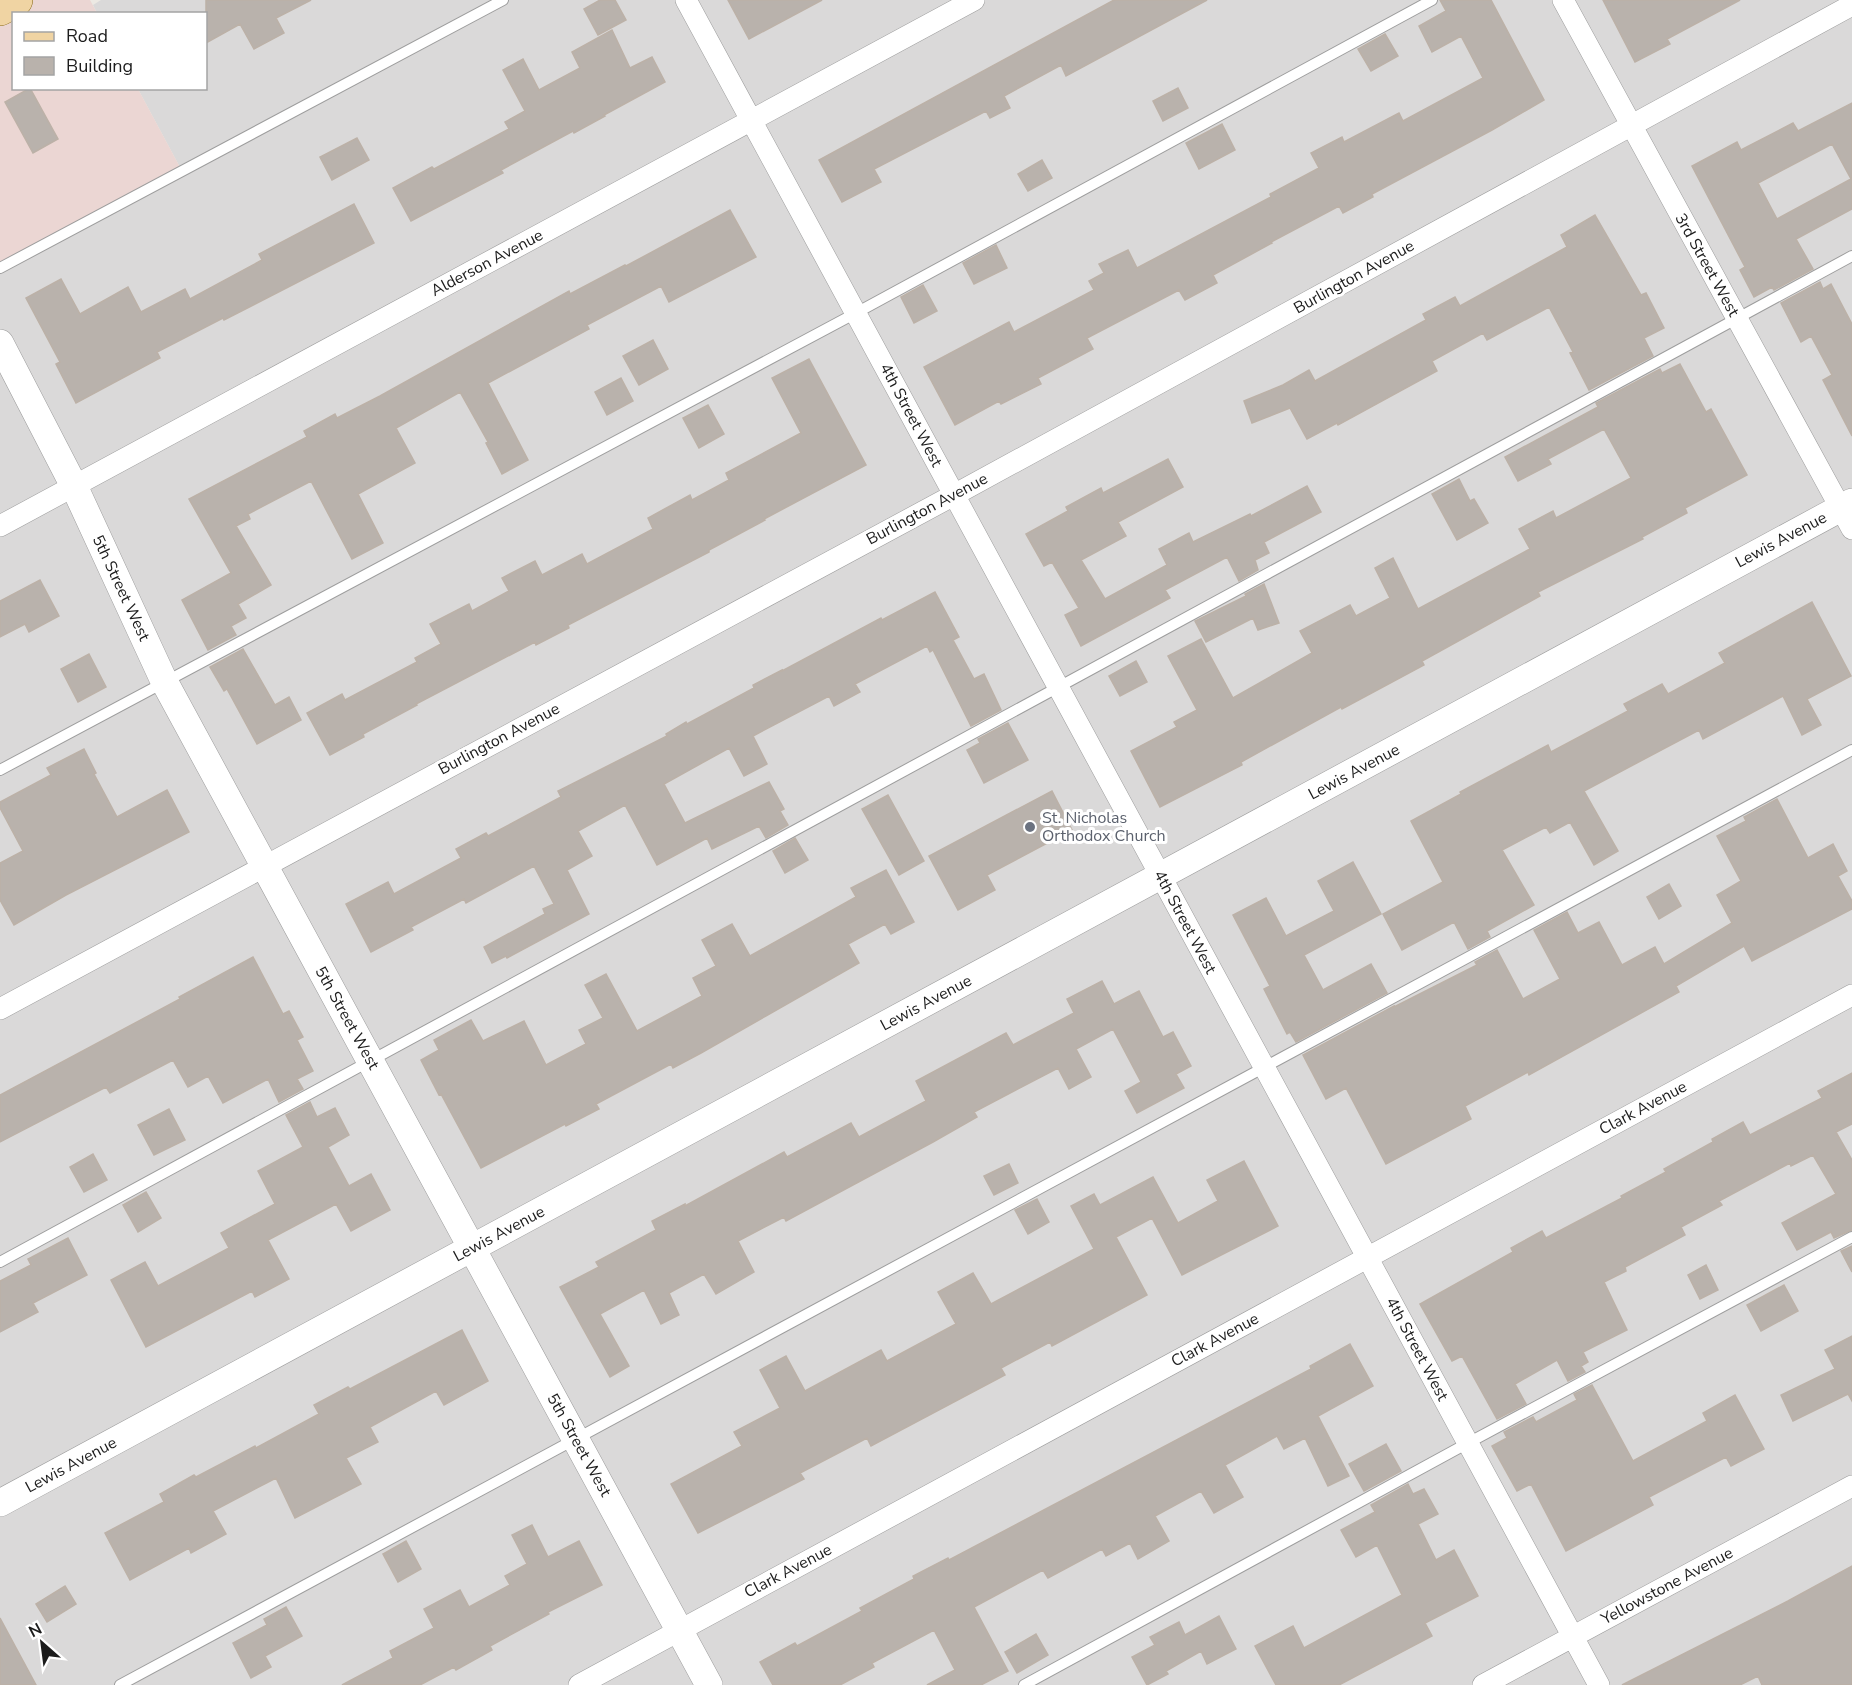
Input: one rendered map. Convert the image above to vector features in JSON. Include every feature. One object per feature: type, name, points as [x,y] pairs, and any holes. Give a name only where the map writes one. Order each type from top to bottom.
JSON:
[{"type":"main road","points":[[0,9],[16,0]]},
{"type":"street","name":"4th Street West","points":[[686,0],[1599,1685]]},
{"type":"street","name":"Alderson Avenue","points":[[0,526],[974,0]]},
{"type":"street","name":"3rd Street West","points":[[1563,0],[1737,319],[1848,513]]},
{"type":"street","name":"Burlington Avenue","points":[[0,1009],[954,495],[1852,5]]},
{"type":"street","name":"5th Street West","points":[[0,343],[74,486],[164,681],[709,1685]]},
{"type":"street","name":"Lewis Avenue","points":[[0,1503],[1161,876],[1848,513]]},
{"type":"street","name":"Clark Avenue","points":[[579,1685],[1852,994]]},
{"type":"street","name":"Yellowstone Avenue","points":[[1483,1685],[1852,1486]]},
{"type":"lane","points":[[0,268],[503,0]]},
{"type":"lane","points":[[0,770],[856,313],[1432,0]]},
{"type":"lane","points":[[0,1262],[1852,256]]},
{"type":"lane","points":[[120,1685],[1852,750]]},
{"type":"lane","points":[[1024,1685],[1852,1237]]},
{"type":"shaded area","points":[[0,0],[90,0],[96,12],[12,12],[12,90],[139,90],[182,171],[0,268]]},
{"type":"shaded area","points":[[101,0],[1852,0],[1852,1685],[0,1685],[0,268],[182,171],[139,90],[207,90],[207,12],[96,12],[93,5]]},
{"type":"building","points":[[206,0],[311,0],[276,18],[284,33],[254,49],[240,24],[207,42]]},
{"type":"building","points":[[600,0],[615,0],[626,20],[598,35],[584,9]]},
{"type":"building","points":[[728,0],[822,0],[749,39]]},
{"type":"building","points":[[1114,0],[1207,0],[1066,76],[1061,65],[1004,96],[1010,108],[990,118],[986,111],[874,169],[881,182],[842,202],[819,160]]},
{"type":"building","points":[[1440,0],[1491,0],[1544,100],[1372,194],[1373,197],[1343,213],[1339,206],[1271,242],[1213,275],[1217,283],[1185,300],[1179,290],[1087,338],[1093,349],[1038,378],[1041,384],[1001,404],[999,401],[955,425],[924,367],[1009,322],[1014,332],[1094,290],[1089,281],[1104,273],[1099,264],[1128,250],[1137,268],[1271,197],[1270,194],[1319,168],[1311,153],[1342,137],[1344,142],[1399,113],[1403,121],[1483,78],[1461,36],[1432,52],[1419,26],[1446,11]]},
{"type":"building","points":[[1603,0],[1740,0],[1667,39],[1670,44],[1635,62]]},
{"type":"building","points":[[612,30],[630,68],[652,57],[665,82],[574,133],[573,131],[501,170],[503,173],[411,221],[393,188],[509,129],[505,122],[525,111],[503,70],[523,59],[539,90],[580,68],[572,52]]},
{"type":"building","points":[[1385,34],[1398,56],[1371,71],[1358,49]]},
{"type":"building","points":[[1178,88],[1188,108],[1163,121],[1153,101]]},
{"type":"building","points":[[26,90],[31,90],[58,139],[33,153],[5,102]]},
{"type":"building","points":[[1852,103],[1852,209],[1796,239],[1813,269],[1774,290],[1772,287],[1754,297],[1740,270],[1745,267],[1692,166],[1737,142],[1741,150],[1793,123],[1798,131]],"holes":[[[1832,144],[1851,179],[1777,219],[1758,183]]]},
{"type":"building","points":[[1222,124],[1235,150],[1199,169],[1186,143]]},
{"type":"building","points":[[357,138],[369,160],[332,180],[320,157]]},
{"type":"building","points":[[1042,160],[1052,178],[1028,191],[1018,174]]},
{"type":"building","points":[[354,204],[374,243],[157,352],[160,358],[76,403],[56,364],[60,362],[26,298],[61,279],[80,314],[128,287],[141,312],[185,289],[190,299],[262,260],[259,254]]},
{"type":"building","points":[[730,210],[756,257],[669,302],[661,286],[587,325],[589,329],[488,383],[528,460],[502,474],[486,443],[488,442],[460,392],[396,428],[415,463],[358,494],[383,543],[352,559],[311,481],[248,514],[250,519],[236,526],[271,585],[238,604],[246,618],[231,626],[236,635],[208,650],[182,600],[231,573],[189,499],[307,437],[304,431],[335,414],[337,418],[380,396],[569,291],[570,294],[626,266]]},
{"type":"building","points":[[1595,215],[1641,295],[1646,293],[1664,328],[1644,338],[1653,356],[1589,390],[1570,353],[1573,352],[1549,307],[1487,340],[1483,333],[1432,361],[1437,371],[1338,425],[1337,423],[1307,439],[1290,408],[1252,423],[1244,401],[1283,385],[1309,370],[1315,381],[1426,320],[1423,314],[1455,297],[1460,306],[1567,247],[1561,235]]},
{"type":"building","points":[[996,245],[1007,268],[974,284],[963,263]]},
{"type":"building","points":[[1820,282],[1823,289],[1831,284],[1852,324],[1852,436],[1823,380],[1832,375],[1811,336],[1801,342],[1781,303]]},
{"type":"building","points":[[923,285],[937,311],[914,323],[901,297]]},
{"type":"building","points":[[653,340],[668,369],[639,385],[623,356]]},
{"type":"building","points":[[809,359],[866,465],[764,519],[709,552],[568,625],[569,628],[536,645],[535,642],[416,704],[363,734],[364,737],[330,755],[307,713],[342,694],[345,700],[417,662],[415,658],[441,644],[430,624],[469,604],[472,611],[509,591],[502,578],[535,561],[542,575],[582,554],[587,564],[653,529],[648,518],[690,495],[692,500],[729,480],[726,473],[801,433],[772,378]]},
{"type":"building","points":[[1680,364],[1706,412],[1711,409],[1747,475],[1685,508],[1687,513],[1642,537],[1643,539],[1538,592],[1540,596],[1422,661],[1424,665],[1342,709],[1341,707],[1241,762],[1242,765],[1160,807],[1131,751],[1177,727],[1174,722],[1197,710],[1168,656],[1201,639],[1233,698],[1312,653],[1300,631],[1350,605],[1356,616],[1390,598],[1375,568],[1393,558],[1418,609],[1530,549],[1519,529],[1553,511],[1556,518],[1631,478],[1604,429],[1548,459],[1551,464],[1518,481],[1505,457],[1598,407],[1596,403],[1660,369],[1662,373]]},
{"type":"building","points":[[621,378],[633,401],[607,415],[595,392]]},
{"type":"building","points":[[708,405],[724,434],[699,448],[683,418]]},
{"type":"building","points":[[1168,459],[1183,487],[1118,522],[1126,536],[1081,560],[1105,599],[1167,565],[1159,549],[1189,533],[1193,542],[1250,514],[1251,516],[1307,486],[1321,512],[1264,542],[1269,553],[1255,560],[1258,570],[1239,581],[1227,557],[1165,590],[1170,598],[1081,646],[1065,615],[1079,608],[1052,562],[1044,566],[1026,534],[1068,511],[1066,507],[1101,488],[1103,493]]},
{"type":"building","points":[[1459,479],[1470,501],[1474,499],[1488,523],[1457,540],[1432,494]]},
{"type":"building","points":[[40,580],[59,616],[29,632],[25,624],[0,637],[0,601]]},
{"type":"building","points":[[1264,584],[1279,623],[1258,630],[1253,618],[1206,642],[1195,621],[1246,596],[1245,594]]},
{"type":"building","points":[[935,592],[959,637],[953,640],[974,679],[984,674],[1001,710],[971,726],[933,650],[930,652],[927,646],[855,684],[860,692],[834,706],[829,696],[753,736],[767,764],[744,776],[729,748],[664,784],[685,823],[769,782],[784,809],[780,811],[788,825],[766,838],[759,826],[712,849],[707,838],[657,865],[625,805],[578,831],[592,856],[567,870],[589,914],[507,958],[506,956],[492,963],[484,947],[545,914],[543,909],[554,904],[534,866],[466,903],[464,899],[411,927],[413,930],[371,952],[346,904],[388,882],[394,894],[461,858],[456,849],[486,833],[488,836],[561,797],[558,791],[667,736],[666,734],[686,722],[687,724],[754,688],[753,685]]},
{"type":"building","points":[[1812,602],[1851,676],[1807,699],[1821,725],[1802,735],[1783,696],[1703,739],[1699,730],[1584,791],[1618,851],[1594,865],[1570,822],[1550,833],[1546,827],[1502,850],[1534,905],[1487,931],[1490,937],[1468,949],[1454,922],[1402,950],[1383,914],[1443,882],[1411,821],[1548,745],[1551,752],[1628,711],[1624,704],[1662,684],[1668,694],[1725,663],[1719,653]]},
{"type":"building","points":[[243,649],[275,705],[289,697],[301,720],[257,744],[227,689],[224,691],[210,667]]},
{"type":"building","points":[[89,654],[106,687],[78,702],[61,669]]},
{"type":"building","points":[[1136,661],[1147,682],[1120,696],[1109,676]]},
{"type":"building","points":[[1008,723],[1028,760],[984,783],[967,750],[980,743],[978,739]]},
{"type":"building","points":[[84,749],[96,773],[94,774],[117,817],[167,790],[189,832],[66,895],[14,925],[0,900],[0,863],[23,851],[0,808],[0,802],[51,775],[47,768]]},
{"type":"building","points":[[1052,791],[1072,830],[987,875],[995,890],[958,910],[929,856]]},
{"type":"building","points":[[888,795],[924,861],[899,875],[862,809]]},
{"type":"building","points":[[1777,799],[1808,858],[1833,844],[1847,871],[1838,876],[1852,901],[1852,909],[1752,961],[1744,946],[1676,986],[1679,992],[1529,1075],[1528,1072],[1465,1106],[1471,1119],[1386,1164],[1346,1088],[1326,1099],[1303,1055],[1477,965],[1475,962],[1497,950],[1523,999],[1560,979],[1534,930],[1567,912],[1578,933],[1599,922],[1622,965],[1655,947],[1664,964],[1732,923],[1717,895],[1741,881],[1717,836],[1746,821],[1744,817]]},
{"type":"building","points":[[795,838],[808,860],[785,873],[773,851]]},
{"type":"building","points":[[1353,862],[1381,914],[1304,955],[1323,990],[1371,964],[1387,993],[1296,1042],[1290,1032],[1287,1034],[1264,989],[1270,986],[1233,915],[1266,898],[1286,936],[1334,911],[1318,881]]},
{"type":"building","points":[[886,870],[914,922],[891,934],[885,924],[848,944],[859,963],[701,1053],[673,1068],[671,1064],[596,1104],[599,1109],[481,1168],[421,1060],[439,1050],[434,1040],[471,1020],[483,1041],[524,1021],[546,1065],[586,1044],[579,1030],[603,1018],[585,985],[606,974],[637,1031],[702,996],[693,978],[716,966],[702,940],[732,924],[750,956],[856,897],[851,888]]},
{"type":"building","points":[[1669,884],[1681,906],[1659,919],[1647,897]]},
{"type":"building","points":[[253,957],[283,1014],[289,1011],[303,1037],[297,1040],[313,1071],[297,1079],[303,1089],[279,1102],[268,1079],[223,1103],[208,1076],[188,1087],[173,1060],[110,1093],[106,1087],[0,1142],[0,1095],[180,999],[179,997]]},
{"type":"building","points":[[1102,981],[1114,1004],[1139,991],[1163,1037],[1173,1032],[1191,1066],[1176,1074],[1184,1088],[1137,1113],[1125,1091],[1141,1082],[1113,1029],[1076,1049],[1091,1077],[1069,1089],[1058,1068],[974,1112],[977,1117],[933,1142],[786,1221],[784,1217],[738,1241],[754,1272],[716,1294],[704,1274],[669,1293],[679,1315],[661,1324],[644,1290],[600,1314],[629,1366],[610,1377],[560,1287],[599,1267],[596,1262],[656,1230],[652,1221],[685,1204],[685,1206],[784,1152],[787,1157],[851,1123],[859,1137],[926,1101],[916,1081],[1006,1033],[1013,1045],[1074,1013],[1067,999]]},
{"type":"building","points":[[1852,1073],[1852,1124],[1836,1132],[1852,1160],[1852,1230],[1834,1238],[1831,1232],[1797,1250],[1782,1223],[1836,1194],[1813,1155],[1791,1166],[1790,1163],[1719,1201],[1722,1205],[1681,1227],[1685,1235],[1625,1267],[1626,1271],[1604,1282],[1627,1330],[1583,1352],[1588,1362],[1581,1366],[1585,1372],[1568,1381],[1557,1360],[1515,1384],[1526,1404],[1497,1419],[1462,1356],[1452,1361],[1420,1304],[1513,1252],[1511,1248],[1542,1231],[1546,1238],[1622,1198],[1621,1196],[1666,1172],[1664,1169],[1713,1142],[1712,1139],[1743,1122],[1750,1135],[1822,1098],[1818,1091]]},
{"type":"building","points":[[310,1102],[317,1117],[335,1108],[349,1135],[328,1147],[349,1186],[371,1174],[390,1210],[351,1231],[336,1204],[268,1240],[289,1279],[255,1297],[252,1291],[146,1347],[111,1280],[145,1262],[158,1286],[229,1248],[221,1233],[275,1204],[258,1171],[303,1147],[286,1115]]},
{"type":"building","points":[[169,1109],[185,1140],[154,1155],[138,1125]]},
{"type":"building","points":[[93,1154],[107,1180],[84,1192],[70,1167]]},
{"type":"building","points":[[1244,1161],[1278,1226],[1182,1275],[1152,1218],[1116,1237],[1147,1295],[1052,1346],[1050,1342],[1001,1368],[1005,1375],[871,1446],[867,1438],[800,1473],[804,1479],[698,1533],[671,1484],[742,1446],[734,1432],[780,1408],[760,1370],[786,1356],[805,1391],[881,1350],[887,1361],[956,1324],[938,1292],[973,1273],[991,1304],[1094,1249],[1071,1206],[1094,1194],[1100,1205],[1153,1177],[1178,1223],[1218,1201],[1207,1180]]},
{"type":"building","points":[[1009,1164],[1018,1183],[994,1195],[984,1176]]},
{"type":"building","points":[[146,1192],[161,1218],[138,1232],[123,1205]]},
{"type":"building","points":[[1037,1199],[1049,1222],[1028,1234],[1015,1210]]},
{"type":"building","points":[[68,1238],[87,1275],[33,1303],[38,1312],[0,1332],[0,1281],[31,1265],[28,1259]]},
{"type":"building","points":[[1852,1246],[1852,1272],[1841,1251]]},
{"type":"building","points":[[1706,1265],[1718,1290],[1700,1299],[1688,1275]]},
{"type":"building","points":[[1784,1285],[1798,1311],[1761,1331],[1747,1305]]},
{"type":"building","points":[[462,1330],[488,1381],[444,1405],[436,1391],[370,1427],[378,1442],[346,1458],[361,1484],[295,1518],[276,1478],[213,1511],[226,1534],[191,1553],[189,1548],[130,1580],[105,1533],[164,1502],[160,1494],[194,1475],[196,1477],[255,1446],[256,1448],[319,1414],[314,1405],[348,1387],[350,1389]]},
{"type":"building","points":[[1852,1336],[1852,1401],[1848,1394],[1793,1421],[1781,1395],[1835,1369],[1825,1350]]},
{"type":"building","points":[[1350,1344],[1373,1386],[1318,1416],[1349,1476],[1328,1486],[1305,1438],[1284,1449],[1277,1436],[1225,1465],[1243,1497],[1214,1513],[1201,1491],[1155,1516],[1169,1541],[1138,1559],[1130,1543],[1106,1556],[1102,1549],[1048,1578],[1043,1570],[974,1607],[1008,1671],[981,1685],[927,1685],[955,1670],[934,1630],[872,1663],[874,1667],[840,1685],[773,1685],[760,1662],[795,1643],[797,1646],[862,1611],[860,1608],[914,1579],[913,1576],[948,1558],[949,1560],[1311,1369],[1310,1366]]},
{"type":"building","points":[[1592,1385],[1633,1461],[1707,1421],[1703,1413],[1735,1395],[1764,1449],[1731,1466],[1726,1457],[1649,1497],[1653,1505],[1566,1551],[1531,1484],[1517,1491],[1492,1446],[1507,1438],[1504,1432],[1533,1417],[1536,1422],[1577,1400],[1574,1394]]},
{"type":"building","points":[[1386,1444],[1401,1471],[1364,1491],[1349,1464]]},
{"type":"building","points":[[1408,1484],[1413,1494],[1424,1489],[1438,1514],[1418,1524],[1436,1560],[1454,1550],[1478,1596],[1425,1623],[1432,1636],[1339,1685],[1276,1685],[1255,1646],[1293,1626],[1304,1648],[1402,1595],[1377,1545],[1356,1557],[1341,1530],[1375,1512],[1371,1505]]},
{"type":"building","points":[[532,1525],[548,1557],[579,1541],[602,1585],[548,1612],[549,1614],[490,1646],[492,1650],[456,1670],[454,1667],[420,1685],[342,1685],[393,1658],[390,1651],[434,1628],[424,1609],[460,1590],[469,1607],[510,1585],[505,1576],[527,1564],[512,1535]]},
{"type":"building","points":[[406,1541],[421,1569],[398,1582],[383,1554]]},
{"type":"building","points":[[1852,1566],[1852,1685],[1762,1685],[1758,1676],[1740,1685],[1622,1685],[1788,1601]]},
{"type":"building","points":[[65,1586],[76,1604],[47,1622],[36,1604]]},
{"type":"building","points":[[286,1607],[302,1636],[265,1656],[271,1667],[251,1678],[233,1643],[267,1625],[264,1619]]},
{"type":"building","points":[[1219,1616],[1236,1649],[1207,1664],[1201,1651],[1166,1671],[1168,1674],[1147,1685],[1132,1657],[1155,1645],[1150,1637],[1179,1622],[1185,1635]]},
{"type":"building","points":[[0,1618],[36,1685],[0,1685]]},
{"type":"building","points":[[1036,1634],[1048,1655],[1017,1673],[1005,1652]]},
{"type":"place","name":"St. Nicholas Orthodox Church","points":[[1030,827]]}]
